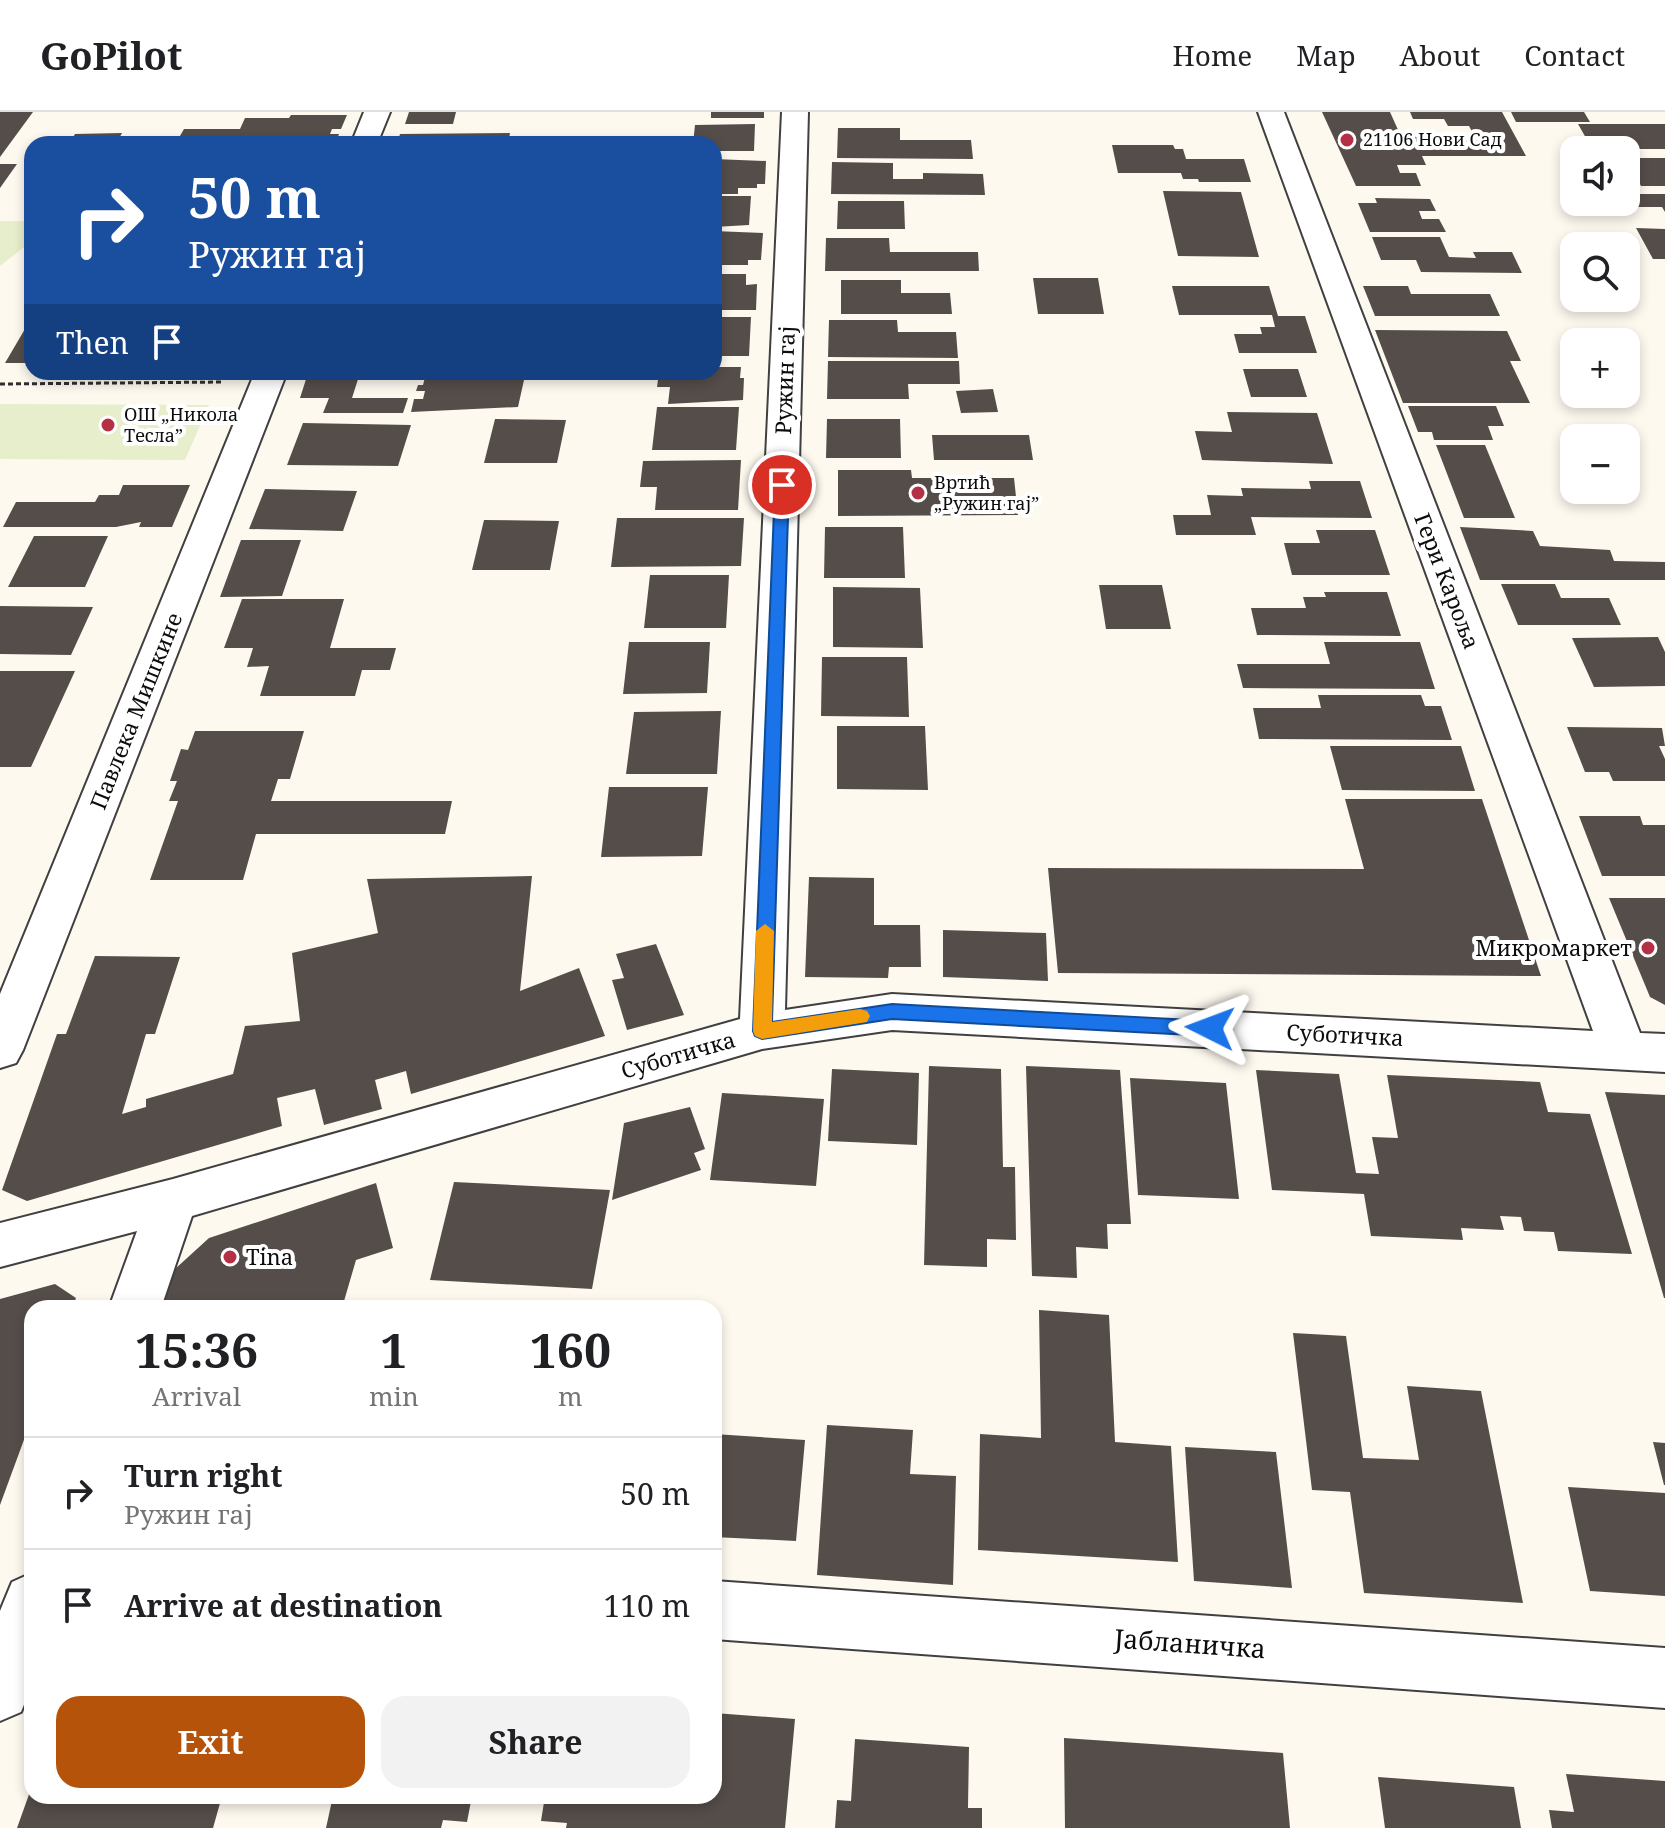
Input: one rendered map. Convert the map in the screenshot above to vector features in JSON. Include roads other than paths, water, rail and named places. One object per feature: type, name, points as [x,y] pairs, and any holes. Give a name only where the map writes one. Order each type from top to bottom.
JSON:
[{"type":"street","points":[[367,136],[377,112]]},
{"type":"street","name":"Ружин гај","points":[[762,1031],[795,112]]},
{"type":"street","name":"Гери Кароља","points":[[1271,112],[1644,1051]]},
{"type":"street","name":"Павлека Мишкине","points":[[0,1050],[268,380]]},
{"type":"street","name":"Суботичка","points":[[0,1245],[173,1200],[762,1031],[892,1012],[1644,1051]]},
{"type":"street","points":[[138,1300],[173,1200]]},
{"type":"street","name":"Јабланичка","points":[[722,1611],[1665,1678]]},
{"type":"street","points":[[0,1691],[24,1624]]},
{"type":"place","name":"21106 Нови Сад","points":[[1347,140]]},
{"type":"place","name":"ОШ „Никола Тесла”","points":[[108,425]]},
{"type":"place","name":"Вртић „Ружин гај”","points":[[918,493]]},
{"type":"place","name":"Микромаркет","points":[[1648,948]]},
{"type":"place","name":"Tina","points":[[230,1257]]}]
